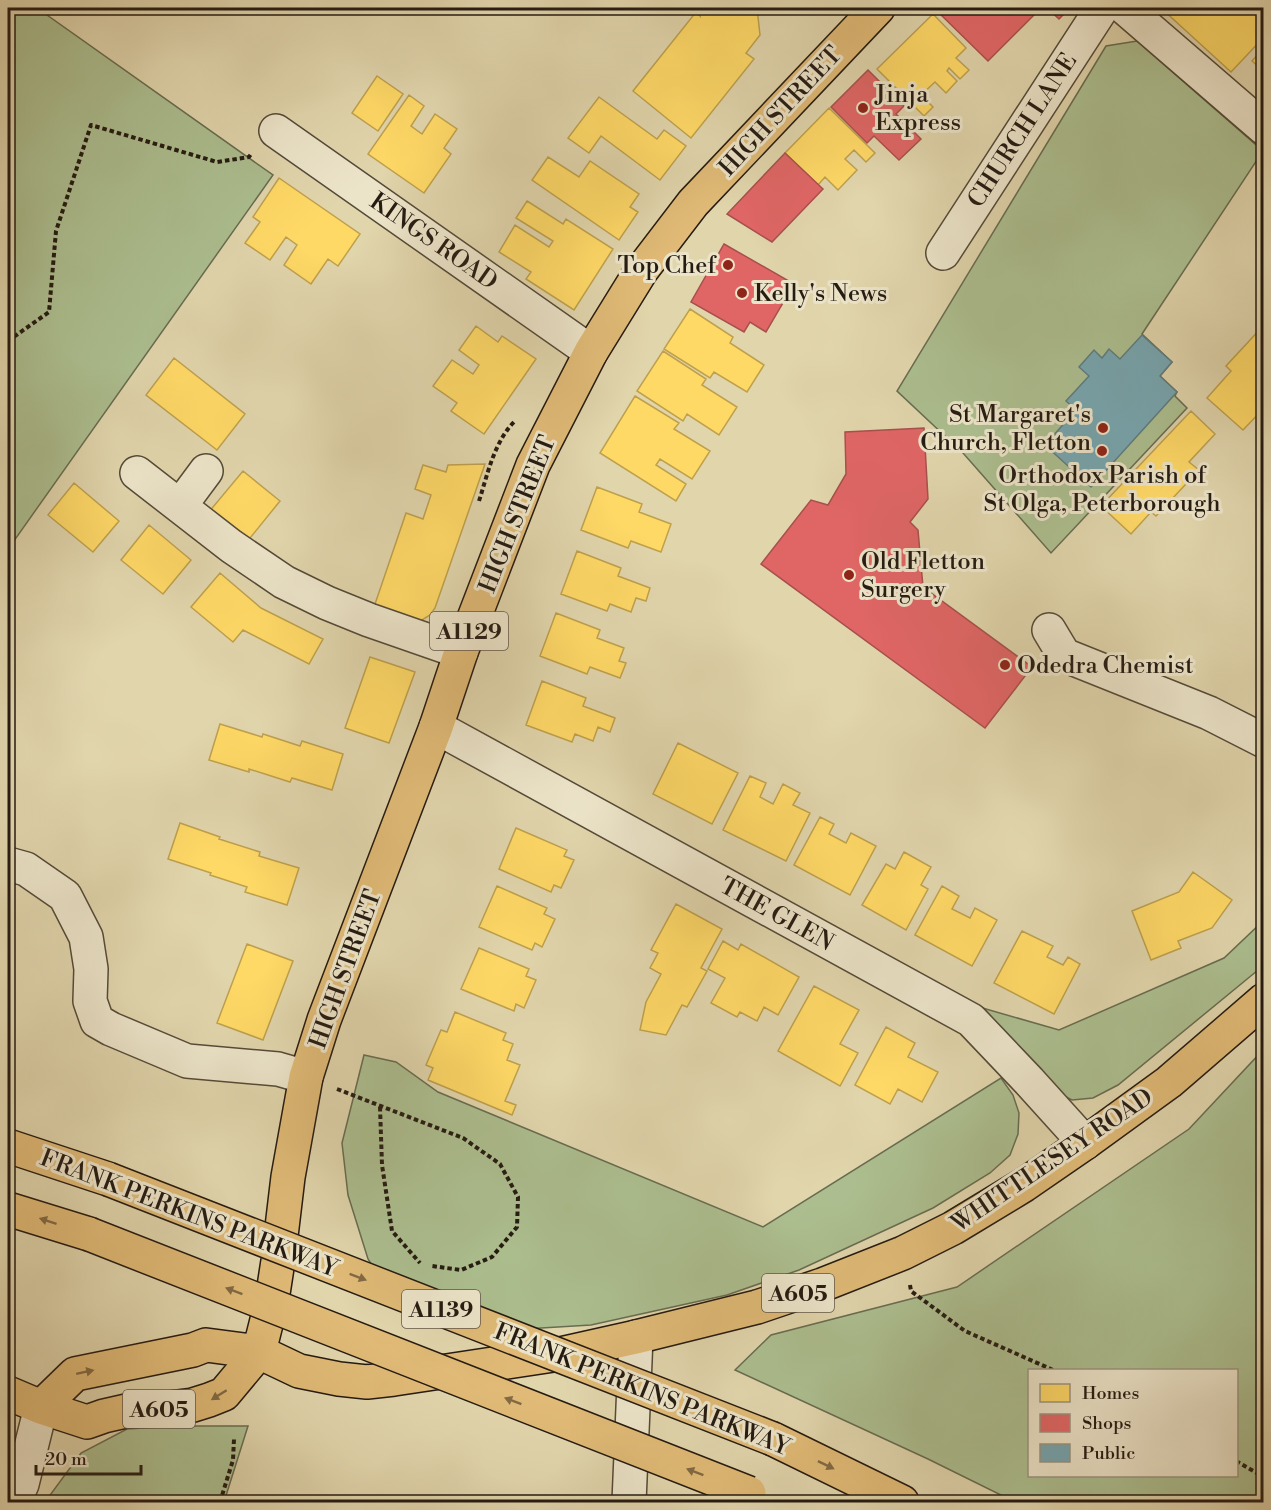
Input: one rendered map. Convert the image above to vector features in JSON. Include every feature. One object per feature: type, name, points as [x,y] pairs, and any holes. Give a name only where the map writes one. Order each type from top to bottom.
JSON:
[{"type":"main road","name":"HIGH STREET","points":[[259,1353],[272,1300],[288,1177],[306,1077],[324,1020],[533,465],[591,352],[641,271],[693,203],[879,8]]},
{"type":"main road","name":"WHITTLESEY ROAD","points":[[40,1407],[75,1374],[206,1345],[259,1353],[299,1371],[367,1382],[560,1354],[757,1307],[822,1285],[903,1253],[953,1228],[1024,1185],[1169,1082],[1263,1000]]},
{"type":"main road","name":"FRANK PERKINS PARKWAY","points":[[8,1146],[108,1179],[773,1439],[902,1503]]},
{"type":"main road","name":"A1139","points":[[8,1209],[88,1234],[759,1498]]},
{"type":"main road","name":"A605","points":[[8,1393],[40,1407],[87,1422],[126,1411],[193,1405],[209,1401],[224,1394],[259,1353]]},
{"type":"street","name":"CHURCH LANE","points":[[943,253],[1102,8]]},
{"type":"street","points":[[1125,8],[1263,128]]},
{"type":"street","name":"KINGS ROAD","points":[[265,142],[591,352]]},
{"type":"street","points":[[180,506],[206,471]]},
{"type":"street","points":[[137,473],[231,546],[284,582],[348,612],[461,652]]},
{"type":"street","points":[[1049,630],[1064,655],[1209,713],[1263,741]]},
{"type":"street","name":"THE GLEN","points":[[436,727],[970,1020],[1086,1143]]},
{"type":"street","points":[[8,864],[26,869],[65,896],[86,937],[92,969],[90,1001],[98,1021],[111,1029],[187,1061],[278,1069],[306,1077]]},
{"type":"street","points":[[629,1503],[636,1337]]},
{"type":"street","points":[[14,1503],[22,1484],[40,1407]]},
{"type":"path","points":[[8,341],[49,312],[56,231],[91,124],[217,162],[249,157],[265,142]]},
{"type":"path","points":[[306,1077],[463,1138],[500,1164],[518,1197],[516,1227],[492,1257],[461,1270],[422,1265],[392,1231],[382,1165],[380,1107]]},
{"type":"path","points":[[903,1253],[911,1291],[965,1332],[1048,1369]]},
{"type":"path","points":[[220,1503],[233,1460],[234,1439]]},
{"type":"path","points":[[1238,1462],[1263,1477]]},
{"type":"green space","points":[[8,8],[37,8],[273,175],[11,545],[8,555]]},
{"type":"green space","points":[[1137,41],[1263,151],[1142,334],[1172,362],[1160,376],[1177,392],[1175,396],[1187,408],[1051,553],[963,453],[897,391],[1106,46]]},
{"type":"green space","points":[[1263,921],[1263,966],[1118,1085],[1093,1098],[1072,1100],[1056,1092],[979,1007],[1059,1030],[1224,958]]},
{"type":"green space","points":[[1263,1050],[1263,1502],[1015,1502],[735,1370],[771,1335],[957,1287],[1189,1129]]},
{"type":"green space","points":[[364,1055],[396,1062],[438,1092],[763,1227],[1001,1078],[1013,1095],[1019,1113],[1018,1134],[1010,1155],[990,1173],[933,1208],[799,1270],[727,1295],[591,1325],[506,1330],[395,1301],[368,1259],[348,1195],[342,1143]]},
{"type":"green space","points":[[248,1426],[224,1502],[45,1502],[81,1453],[127,1429]]},
{"type":"building: Homes","points":[[698,8],[757,8],[760,35],[746,53],[754,59],[691,138],[633,91],[696,12],[700,16]]},
{"type":"building: Homes","points":[[1161,8],[1264,8],[1264,23],[1260,26],[1264,29],[1264,37],[1231,72]]},
{"type":"building: Homes","points":[[933,14],[966,48],[956,58],[969,70],[960,79],[949,68],[947,71],[957,81],[946,93],[935,82],[921,95],[933,107],[924,116],[877,69]]},
{"type":"building: Homes","points":[[1264,48],[1264,71],[1252,61]]},
{"type":"building: Homes","points":[[377,76],[403,94],[378,131],[352,113]]},
{"type":"building: Homes","points":[[409,95],[424,106],[411,126],[422,134],[435,114],[457,129],[444,148],[451,154],[424,193],[368,154]]},
{"type":"building: Homes","points":[[599,97],[657,139],[664,130],[686,146],[660,180],[601,136],[589,153],[568,138]]},
{"type":"building: Homes","points":[[829,108],[875,153],[866,162],[854,150],[845,159],[857,170],[838,190],[825,177],[818,185],[785,153]]},
{"type":"building: Homes","points":[[548,157],[579,177],[590,161],[639,194],[630,207],[638,212],[619,240],[532,180]]},
{"type":"building: Homes","points":[[279,178],[360,234],[338,266],[328,259],[311,284],[284,265],[297,245],[286,237],[270,260],[245,243],[260,222],[253,217]]},
{"type":"building: Homes","points":[[527,201],[563,224],[566,219],[613,249],[574,310],[526,279],[531,272],[499,252],[515,225],[549,247],[553,241],[516,218]]},
{"type":"building: Homes","points":[[690,309],[733,337],[730,343],[764,365],[747,392],[714,372],[710,378],[664,349]]},
{"type":"building: Homes","points":[[1264,325],[1264,408],[1243,430],[1207,398],[1231,371],[1226,366]]},
{"type":"building: Homes","points":[[476,326],[498,342],[502,336],[536,359],[484,434],[451,411],[457,403],[433,386],[452,360],[473,374],[479,365],[459,350]]},
{"type":"building: Homes","points":[[663,351],[706,379],[702,385],[737,407],[719,435],[687,414],[683,421],[637,391]]},
{"type":"building: Homes","points":[[174,358],[245,414],[217,450],[146,395]]},
{"type":"building: Homes","points":[[635,396],[679,423],[674,429],[710,451],[692,479],[660,459],[656,465],[686,484],[676,501],[600,453]]},
{"type":"building: Homes","points":[[1191,411],[1215,434],[1189,462],[1199,470],[1156,516],[1151,512],[1131,534],[1101,506]]},
{"type":"building: Homes","points":[[485,464],[435,608],[430,615],[422,620],[412,620],[374,607],[406,513],[423,519],[431,495],[415,489],[423,465],[446,472],[448,465]]},
{"type":"building: Homes","points":[[243,471],[280,501],[246,543],[208,513]]},
{"type":"building: Homes","points":[[74,483],[119,521],[93,552],[48,515]]},
{"type":"building: Homes","points":[[597,487],[642,504],[639,512],[671,524],[661,552],[631,541],[628,548],[581,530]]},
{"type":"building: Homes","points":[[149,525],[191,560],[163,594],[121,560]]},
{"type":"building: Homes","points":[[577,551],[621,568],[618,576],[650,588],[646,601],[636,598],[631,612],[610,604],[607,611],[561,594]]},
{"type":"building: Homes","points":[[220,573],[261,608],[323,639],[309,664],[243,630],[233,642],[191,607]]},
{"type":"building: Homes","points":[[556,613],[600,630],[597,638],[624,648],[619,661],[626,663],[620,678],[590,667],[587,674],[540,656]]},
{"type":"building: Homes","points":[[370,657],[415,672],[389,743],[345,728]]},
{"type":"building: Homes","points":[[542,681],[586,698],[583,706],[615,718],[610,732],[598,727],[593,741],[575,734],[572,742],[526,725]]},
{"type":"building: Homes","points":[[220,724],[300,746],[302,741],[343,754],[332,790],[292,778],[290,782],[249,769],[249,772],[209,760]]},
{"type":"building: Homes","points":[[678,743],[738,773],[712,824],[653,794]]},
{"type":"building: Homes","points":[[750,776],[766,783],[760,797],[773,804],[783,784],[800,793],[793,805],[810,813],[786,861],[723,830]]},
{"type":"building: Homes","points":[[820,817],[834,824],[829,834],[846,843],[851,833],[876,846],[850,895],[794,865]]},
{"type":"building: Homes","points":[[180,823],[260,852],[259,856],[299,868],[287,905],[245,892],[247,887],[168,859]]},
{"type":"building: Homes","points":[[516,828],[567,850],[564,856],[574,860],[561,888],[554,885],[551,892],[499,869]]},
{"type":"building: Homes","points":[[904,852],[931,867],[921,885],[928,889],[906,930],[862,905],[886,864],[895,869]]},
{"type":"building: Homes","points":[[1193,872],[1232,900],[1212,928],[1178,941],[1181,948],[1151,960],[1132,911],[1179,892]]},
{"type":"building: Homes","points":[[497,886],[547,908],[544,914],[555,919],[542,947],[535,943],[532,950],[479,927]]},
{"type":"building: Homes","points":[[942,886],[959,896],[952,909],[970,918],[975,908],[997,920],[972,966],[915,935]]},
{"type":"building: Homes","points":[[676,904],[722,929],[701,968],[707,971],[687,1007],[682,1005],[666,1035],[640,1030],[646,1002],[661,974],[650,968],[658,953],[651,950]]},
{"type":"building: Homes","points":[[1022,931],[1053,946],[1047,957],[1063,965],[1068,957],[1080,964],[1054,1014],[994,983]]},
{"type":"building: Homes","points":[[723,941],[738,950],[741,944],[799,977],[778,1015],[764,1007],[757,1021],[740,1012],[737,1017],[711,1003],[725,978],[708,969]]},
{"type":"building: Homes","points":[[247,944],[293,961],[263,1040],[217,1023]]},
{"type":"building: Homes","points":[[479,948],[529,969],[526,976],[536,980],[524,1008],[516,1004],[514,1011],[461,989]]},
{"type":"building: Homes","points":[[814,986],[859,1010],[840,1044],[858,1053],[840,1086],[778,1051]]},
{"type":"building: Homes","points":[[455,1012],[506,1033],[503,1040],[513,1044],[507,1060],[520,1065],[505,1101],[516,1105],[512,1115],[428,1080],[433,1068],[426,1065],[441,1030],[447,1032]]},
{"type":"building: Homes","points":[[886,1027],[915,1043],[908,1057],[938,1072],[922,1102],[898,1089],[890,1104],[855,1085]]},
{"type":"building: Shops","points":[[938,8],[1040,9],[988,61],[936,10]]},
{"type":"building: Shops","points":[[1047,8],[1070,8],[1059,19]]},
{"type":"building: Shops","points":[[868,70],[904,106],[896,114],[921,139],[899,160],[874,136],[867,143],[831,107]]},
{"type":"building: Shops","points":[[785,153],[823,189],[772,242],[727,214]]},
{"type":"building: Shops","name":"Kelly's News","points":[[724,244],[794,284],[766,332],[750,322],[744,332],[691,302]]},
{"type":"building: Shops","name":"Old Fletton Surgery","points":[[924,428],[928,499],[910,522],[918,530],[923,587],[1032,667],[985,728],[761,564],[811,500],[828,505],[846,474],[845,432]]},
{"type":"building: Public","name":"St Margaret's Church, Fletton","points":[[1142,335],[1172,362],[1160,376],[1177,392],[1091,487],[1045,445],[1076,410],[1066,401],[1089,376],[1079,367],[1094,350],[1102,358],[1109,349],[1120,359]]},
{"type":"place","name":"Jinja Express","points":[[863,108]]},
{"type":"place","name":"Top Chef","points":[[728,265]]},
{"type":"place","name":"Kelly's News","points":[[742,293]]},
{"type":"place","name":"St Margaret's Church, Fletton","points":[[1103,428]]},
{"type":"place","name":"Orthodox Parish of St Olga, Peterborough","points":[[1102,451]]},
{"type":"place","name":"Old Fletton Surgery","points":[[849,575]]},
{"type":"place","name":"Odedra Chemist","points":[[1005,665]]}]
